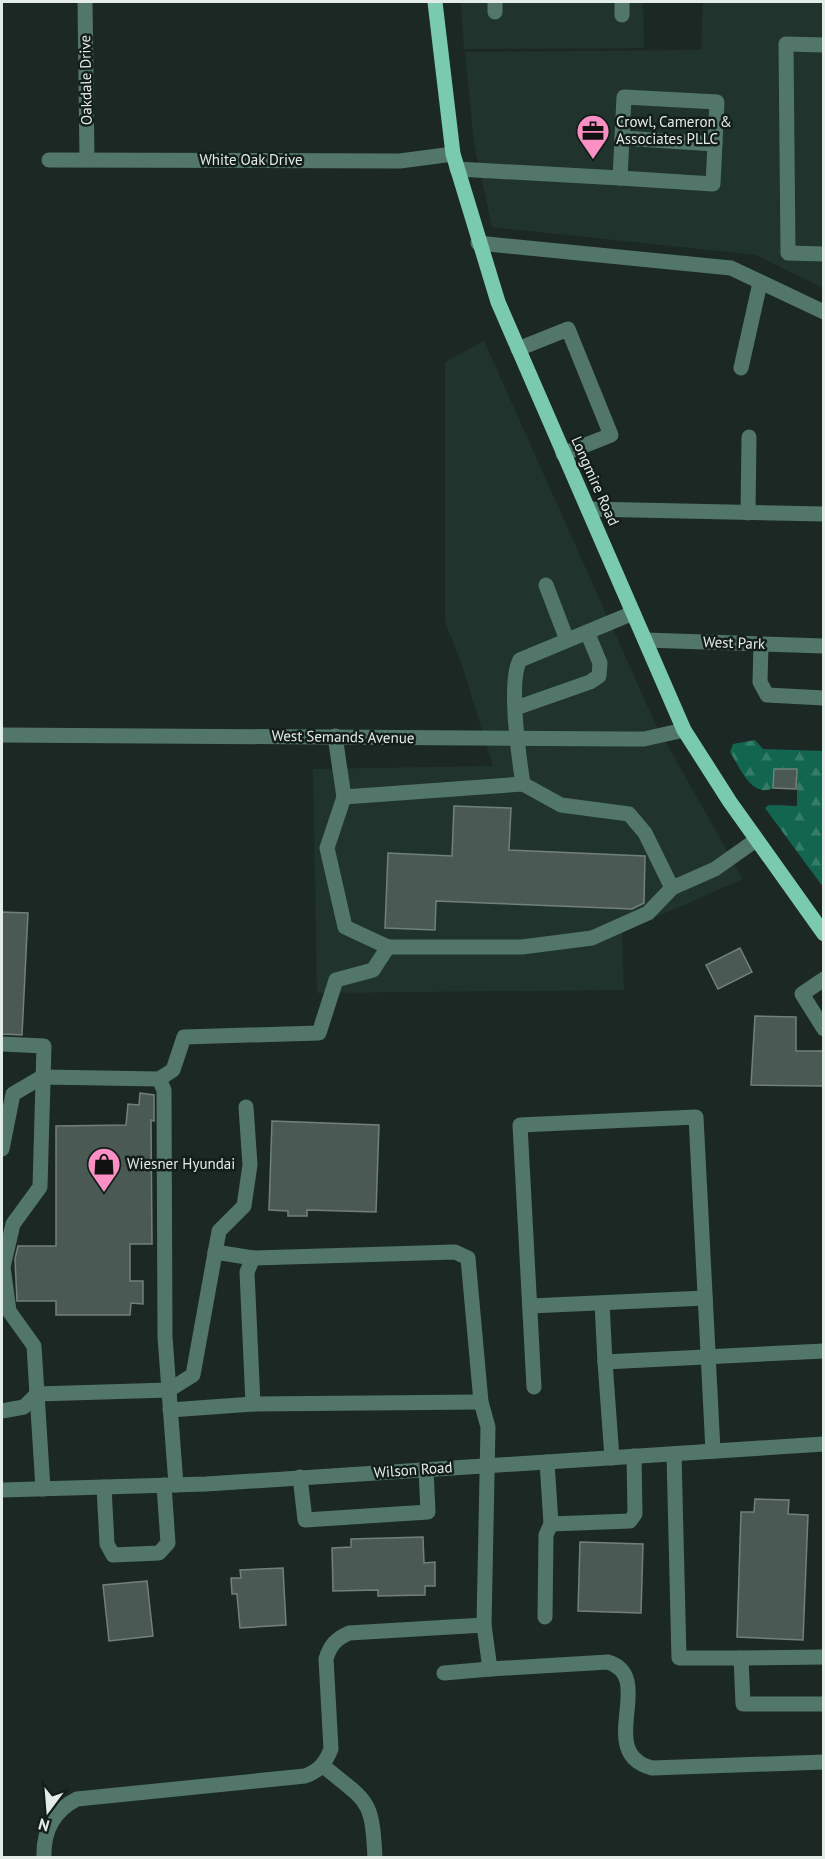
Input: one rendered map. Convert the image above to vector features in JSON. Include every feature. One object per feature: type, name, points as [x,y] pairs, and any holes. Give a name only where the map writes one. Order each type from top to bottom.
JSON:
[{"type":"main road","name":"Longmire Road","points":[[435,2],[455,162],[498,303],[684,730],[756,840],[824,934]]},
{"type":"street","name":"Oakdale Drive","points":[[85,2],[87,159]]},
{"type":"street","points":[[824,45],[786,44],[788,253],[824,254]]},
{"type":"street","points":[[620,178],[624,97],[717,102],[715,144],[622,138]]},
{"type":"street","name":"White Oak Drive","points":[[49,159],[455,162],[620,178],[713,184],[715,144]]},
{"type":"street","points":[[478,243],[731,268],[760,284],[824,312]]},
{"type":"street","points":[[741,368],[760,284]]},
{"type":"street","points":[[518,349],[568,329],[611,435],[563,454]]},
{"type":"street","points":[[748,437],[748,513]]},
{"type":"street","points":[[588,510],[824,514]]},
{"type":"street","points":[[546,585],[567,640]]},
{"type":"street","points":[[523,784],[515,739],[515,677],[520,660],[633,613]]},
{"type":"street","points":[[516,708],[590,682],[599,676],[600,663],[587,632]]},
{"type":"street","name":"West Park","points":[[645,640],[824,645]]},
{"type":"street","points":[[761,644],[760,682],[767,695],[824,698]]},
{"type":"street","name":"West Semands Avenue","points":[[2,735],[644,739],[684,730]]},
{"type":"street","points":[[335,736],[344,797],[327,848],[345,927],[388,947],[522,947],[592,938],[648,913],[672,888],[715,869],[756,840]]},
{"type":"street","points":[[344,797],[523,784],[561,805],[629,814],[645,833],[672,888]]},
{"type":"street","points":[[2,1149],[13,1094],[42,1077],[159,1078],[174,1071],[184,1037],[319,1033],[336,980],[373,970],[388,947]]},
{"type":"street","points":[[824,979],[802,994],[824,1029]]},
{"type":"street","points":[[2,1044],[44,1046],[40,1187],[13,1224],[3,1267],[9,1311],[33,1346],[43,1489]]},
{"type":"street","points":[[104,1487],[107,1544],[113,1555],[159,1553],[168,1543],[170,1410],[165,1337],[164,1090],[159,1078]]},
{"type":"street","points":[[2,1411],[24,1407],[37,1394],[169,1390],[193,1375],[219,1231],[244,1206],[250,1165],[246,1107]]},
{"type":"street","points":[[534,1387],[520,1125],[696,1117],[713,1451]]},
{"type":"street","points":[[215,1252],[253,1258],[455,1252],[468,1258],[482,1402],[488,1427],[484,1624],[490,1669]]},
{"type":"street","points":[[253,1258],[247,1272],[253,1404]]},
{"type":"street","points":[[530,1306],[705,1298]]},
{"type":"street","points":[[602,1303],[612,1458]]},
{"type":"street","points":[[605,1362],[824,1351]]},
{"type":"street","points":[[170,1410],[253,1404],[482,1402]]},
{"type":"street","name":"Wilson Road","points":[[2,1490],[300,1478],[824,1444]]},
{"type":"street","points":[[674,1454],[678,1655],[683,1659],[824,1656]]},
{"type":"street","points":[[551,1524],[630,1521],[635,1514],[634,1456]]},
{"type":"street","points":[[545,1617],[546,1535],[551,1524],[547,1462]]},
{"type":"street","points":[[300,1478],[305,1520],[428,1512],[426,1469]]},
{"type":"street","points":[[44,1857],[47,1830],[56,1814],[64,1805],[77,1799],[305,1776],[317,1772],[331,1749],[326,1659],[329,1647],[336,1639],[348,1633],[484,1624]]},
{"type":"street","points":[[741,1658],[743,1704],[824,1704]]},
{"type":"street","points":[[444,1673],[608,1662],[620,1665],[626,1674],[626,1745],[631,1758],[639,1765],[652,1768],[824,1762]]},
{"type":"street","points":[[322,1765],[363,1799],[370,1808],[375,1857]]},
{"type":"shaded area","points":[[461,2],[643,2],[644,48],[464,49]]},
{"type":"shaded area","points":[[703,2],[823,2],[823,288],[756,255],[492,227],[474,144],[465,52],[701,50]]},
{"type":"shaded area","points":[[484,341],[655,723],[743,879],[622,932],[624,990],[317,993],[313,769],[493,766],[461,662],[445,622],[445,362]]},
{"type":"green space","points":[[755,740],[763,749],[823,751],[823,887],[765,808],[769,805],[797,806],[797,770],[774,769],[773,788],[759,789],[747,779],[730,752],[733,744]]},
{"type":"building","points":[[774,769],[797,769],[796,789],[773,788]]},
{"type":"building","points":[[454,806],[511,808],[509,850],[645,856],[644,903],[632,909],[436,901],[435,930],[385,928],[388,853],[452,856]]},
{"type":"building","points":[[2,912],[28,913],[22,1035],[2,1034]]},
{"type":"building","points":[[740,948],[752,972],[718,989],[706,965]]},
{"type":"building","points":[[755,1016],[796,1017],[796,1051],[824,1051],[824,1086],[751,1085]]},
{"type":"building","name":"Wiesner Hyundai","points":[[140,1093],[154,1095],[154,1121],[151,1120],[152,1244],[130,1244],[130,1281],[143,1281],[143,1304],[131,1303],[130,1315],[56,1315],[56,1301],[17,1301],[15,1259],[18,1246],[56,1246],[56,1126],[126,1125],[128,1104],[139,1105]]},
{"type":"building","points":[[272,1121],[379,1125],[376,1212],[307,1210],[307,1216],[288,1216],[288,1211],[269,1210]]},
{"type":"building","points":[[755,1499],[789,1500],[788,1514],[808,1515],[803,1640],[737,1637],[741,1512],[754,1512]]},
{"type":"building","points":[[423,1537],[424,1563],[435,1562],[435,1586],[425,1586],[425,1595],[378,1596],[378,1590],[333,1591],[332,1548],[351,1547],[351,1539]]},
{"type":"building","points":[[580,1542],[643,1544],[641,1613],[578,1611]]},
{"type":"building","points":[[283,1568],[286,1625],[240,1628],[237,1594],[232,1594],[231,1578],[241,1578],[240,1570]]},
{"type":"building","points":[[147,1581],[153,1636],[109,1641],[103,1585]]},
{"type":"place","name":"Crowl, Cameron & Associates PLLC","points":[[593,160]]},
{"type":"place","name":"Wiesner Hyundai","points":[[104,1193]]}]
